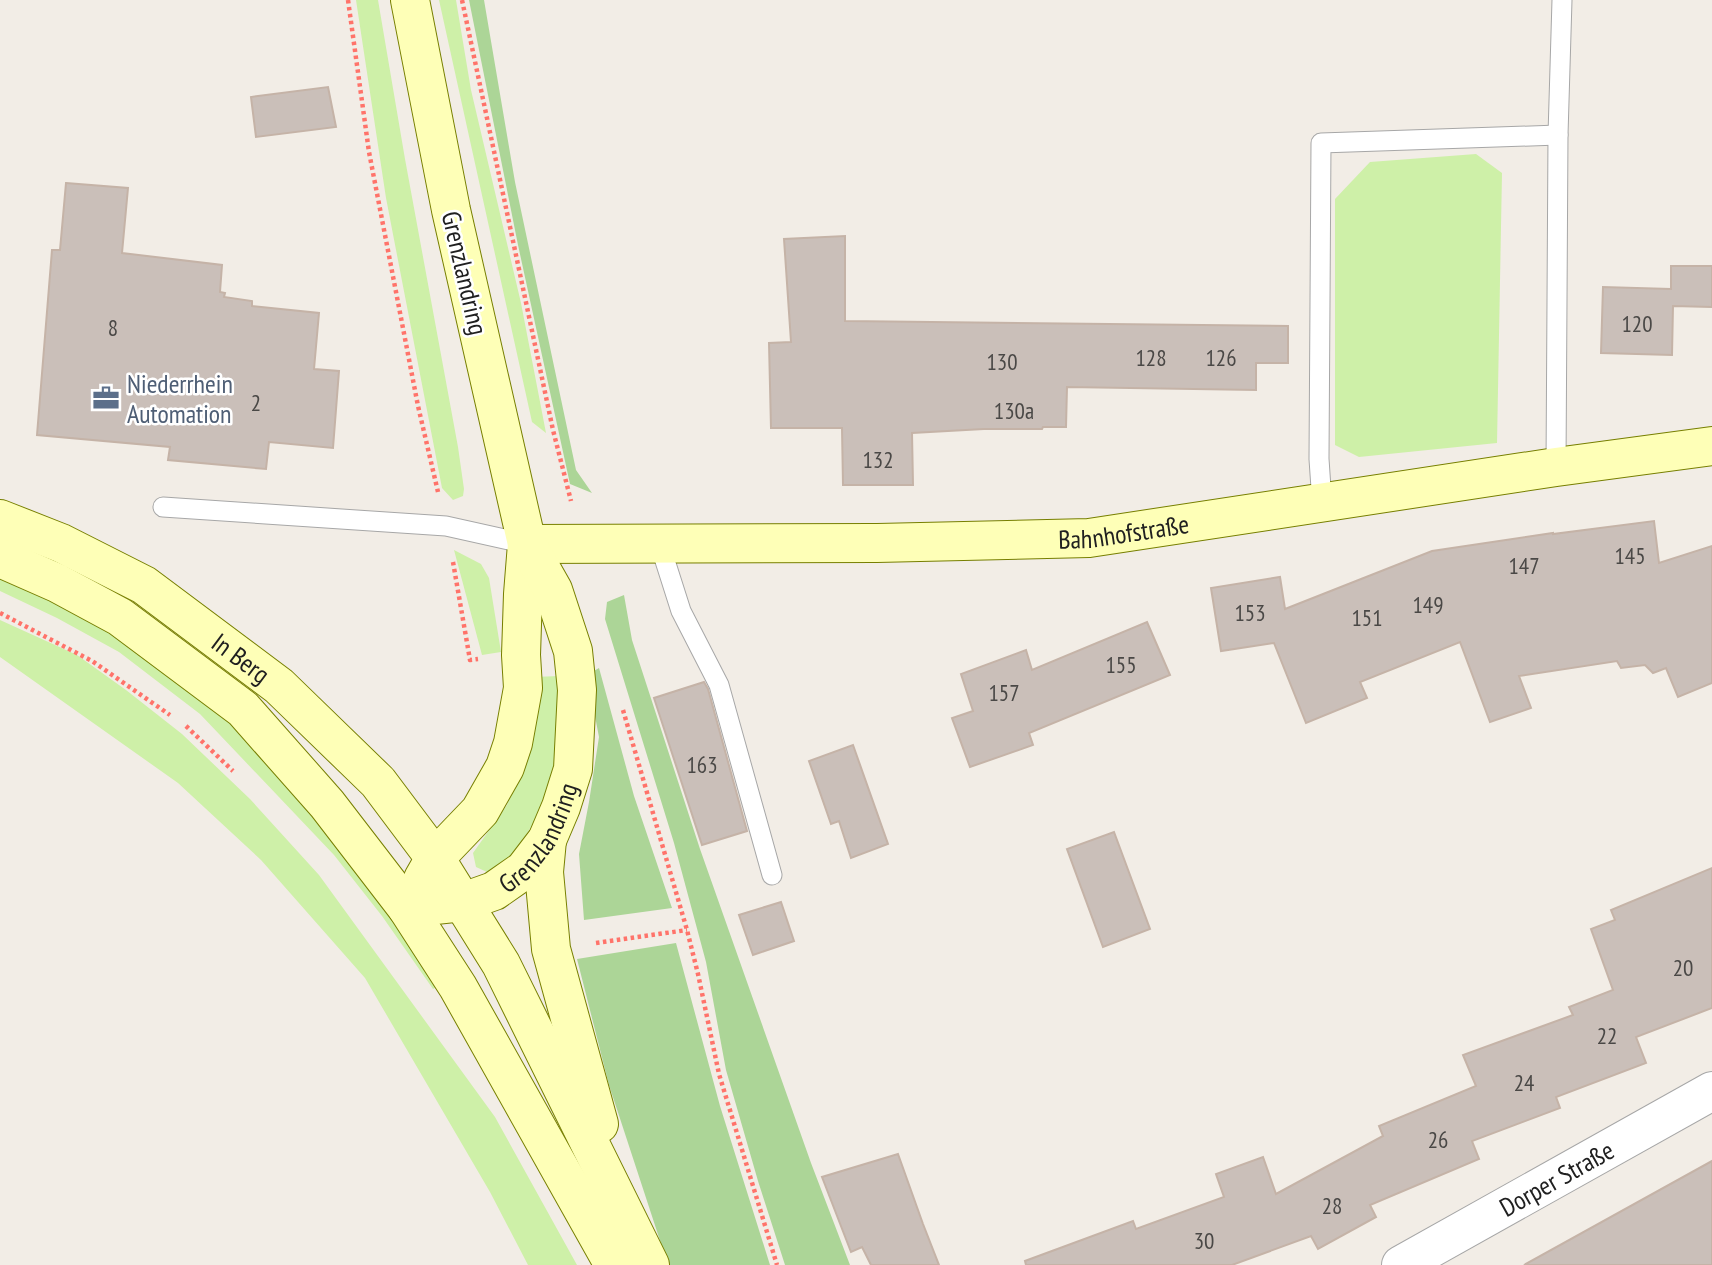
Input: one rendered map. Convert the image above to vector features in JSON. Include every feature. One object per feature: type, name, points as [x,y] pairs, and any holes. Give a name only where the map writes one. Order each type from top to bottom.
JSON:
[{"type":"main road","name":"Grenzlandring","points":[[407,908],[463,902],[494,891],[523,870],[547,840],[573,769],[578,690],[572,651],[553,590],[527,544],[451,210],[410,0]]},
{"type":"main road","name":"Bahnhofstraße","points":[[527,544],[877,543],[1089,538],[1712,446]]},
{"type":"main road","name":"In Berg","points":[[0,519],[61,543],[144,585],[279,686],[378,782],[435,858]]},
{"type":"main road","name":"Grenzlandring","points":[[407,908],[435,858],[480,811],[505,767],[513,743],[523,688],[521,655],[527,544]]},
{"type":"main road","name":"In Berg","points":[[0,558],[57,583],[120,617],[243,709],[327,804],[407,908]]},
{"type":"main road","points":[[547,840],[544,872],[551,949],[621,1207]]},
{"type":"main road","name":"Grenzlandring","points":[[435,858],[501,964],[650,1265]]},
{"type":"main road","points":[[407,908],[458,987],[614,1265]]},
{"type":"street","name":"Dorper Straße","points":[[1401,1265],[1712,1091]]},
{"type":"lane","points":[[1556,467],[1558,135],[1562,0]]},
{"type":"lane","points":[[1322,503],[1321,143],[1558,135]]},
{"type":"lane","points":[[163,507],[446,526],[527,544]]},
{"type":"lane","points":[[660,545],[681,611],[719,685],[772,875]]},
{"type":"path","points":[[348,0],[371,165],[418,406],[446,526],[470,660],[521,655]]},
{"type":"path","points":[[462,0],[553,430],[583,545]]},
{"type":"path","points":[[0,613],[92,661],[172,716]]},
{"type":"path","points":[[622,706],[687,930],[719,1074],[777,1265]]},
{"type":"path","points":[[183,724],[242,778]]},
{"type":"green space","points":[[356,0],[378,0],[458,447],[464,489],[463,496],[453,500],[442,488],[386,198]]},
{"type":"green space","points":[[439,0],[456,0],[471,90],[521,303],[546,433],[532,422]]},
{"type":"green space","points":[[469,0],[484,0],[515,182],[576,470],[592,493],[570,484]]},
{"type":"green space","points":[[1476,154],[1502,173],[1497,443],[1359,457],[1335,445],[1335,199],[1370,162]]},
{"type":"green space","points":[[454,550],[481,564],[489,578],[501,652],[482,655]]},
{"type":"green space","points":[[0,570],[79,610],[227,716],[375,879],[438,986],[433,989],[382,916],[334,855],[200,714],[119,652],[0,591]]},
{"type":"green space","points":[[624,595],[632,640],[700,849],[850,1265],[785,1265],[726,1070],[706,962],[674,843],[605,619],[607,602]]},
{"type":"green space","points":[[0,620],[77,655],[182,734],[250,799],[319,875],[495,1117],[577,1265],[528,1265],[490,1192],[365,978],[261,860],[178,783],[0,657]]},
{"type":"green space","points":[[599,668],[634,796],[672,908],[584,920],[579,854],[599,737],[587,675]]},
{"type":"green space","points":[[559,676],[560,737],[545,804],[515,853],[487,872],[476,867],[473,853],[507,805],[520,770],[534,677]]},
{"type":"green space","points":[[676,943],[720,1106],[770,1265],[668,1265],[609,1085],[577,959]]},
{"type":"building","points":[[328,87],[336,127],[256,137],[251,97]]},
{"type":"building","points":[[66,183],[128,188],[122,253],[222,265],[220,292],[225,293],[224,297],[252,301],[252,306],[319,313],[314,369],[339,371],[333,448],[269,442],[266,469],[168,460],[170,447],[37,435],[52,250],[60,250]]},
{"type":"building","points":[[845,236],[845,321],[1288,326],[1288,363],[1256,363],[1256,390],[1067,387],[1066,427],[912,433],[913,485],[843,485],[842,428],[771,428],[769,343],[791,342],[784,239]]},
{"type":"building","points":[[1671,266],[1712,266],[1712,307],[1673,306],[1672,355],[1601,353],[1603,287],[1671,289]]},
{"type":"building","points":[[1654,521],[1659,563],[1712,546],[1712,683],[1678,697],[1666,668],[1653,673],[1645,665],[1621,668],[1617,661],[1519,676],[1531,708],[1490,722],[1460,642],[1360,682],[1367,698],[1306,723],[1274,643],[1221,651],[1211,588],[1280,577],[1285,609],[1432,551]]},
{"type":"building","points":[[1147,622],[1170,675],[1029,733],[1033,745],[970,767],[952,718],[973,711],[961,674],[1026,650],[1032,670]]},
{"type":"building","points":[[704,682],[747,831],[702,845],[654,698]]},
{"type":"building","points":[[853,745],[888,844],[851,858],[839,821],[831,824],[809,761]]},
{"type":"building","points":[[1114,832],[1150,929],[1103,947],[1067,849]]},
{"type":"building","points":[[1712,868],[1712,1008],[1636,1037],[1646,1063],[1556,1097],[1560,1108],[1472,1141],[1479,1159],[1370,1205],[1376,1217],[1318,1249],[1311,1236],[1232,1265],[1026,1265],[1025,1261],[1133,1221],[1136,1229],[1224,1197],[1216,1174],[1263,1157],[1276,1194],[1383,1136],[1379,1126],[1476,1086],[1463,1055],[1573,1015],[1569,1007],[1613,990],[1591,929],[1615,920],[1611,910]]},
{"type":"building","points":[[781,902],[794,941],[753,955],[739,915]]},
{"type":"building","points":[[898,1154],[939,1265],[871,1265],[862,1247],[851,1252],[822,1177]]},
{"type":"building","points":[[1712,1161],[1712,1265],[1524,1265]]},
{"type":"place","name":"Niederrhein Automation","points":[[106,398]]}]
